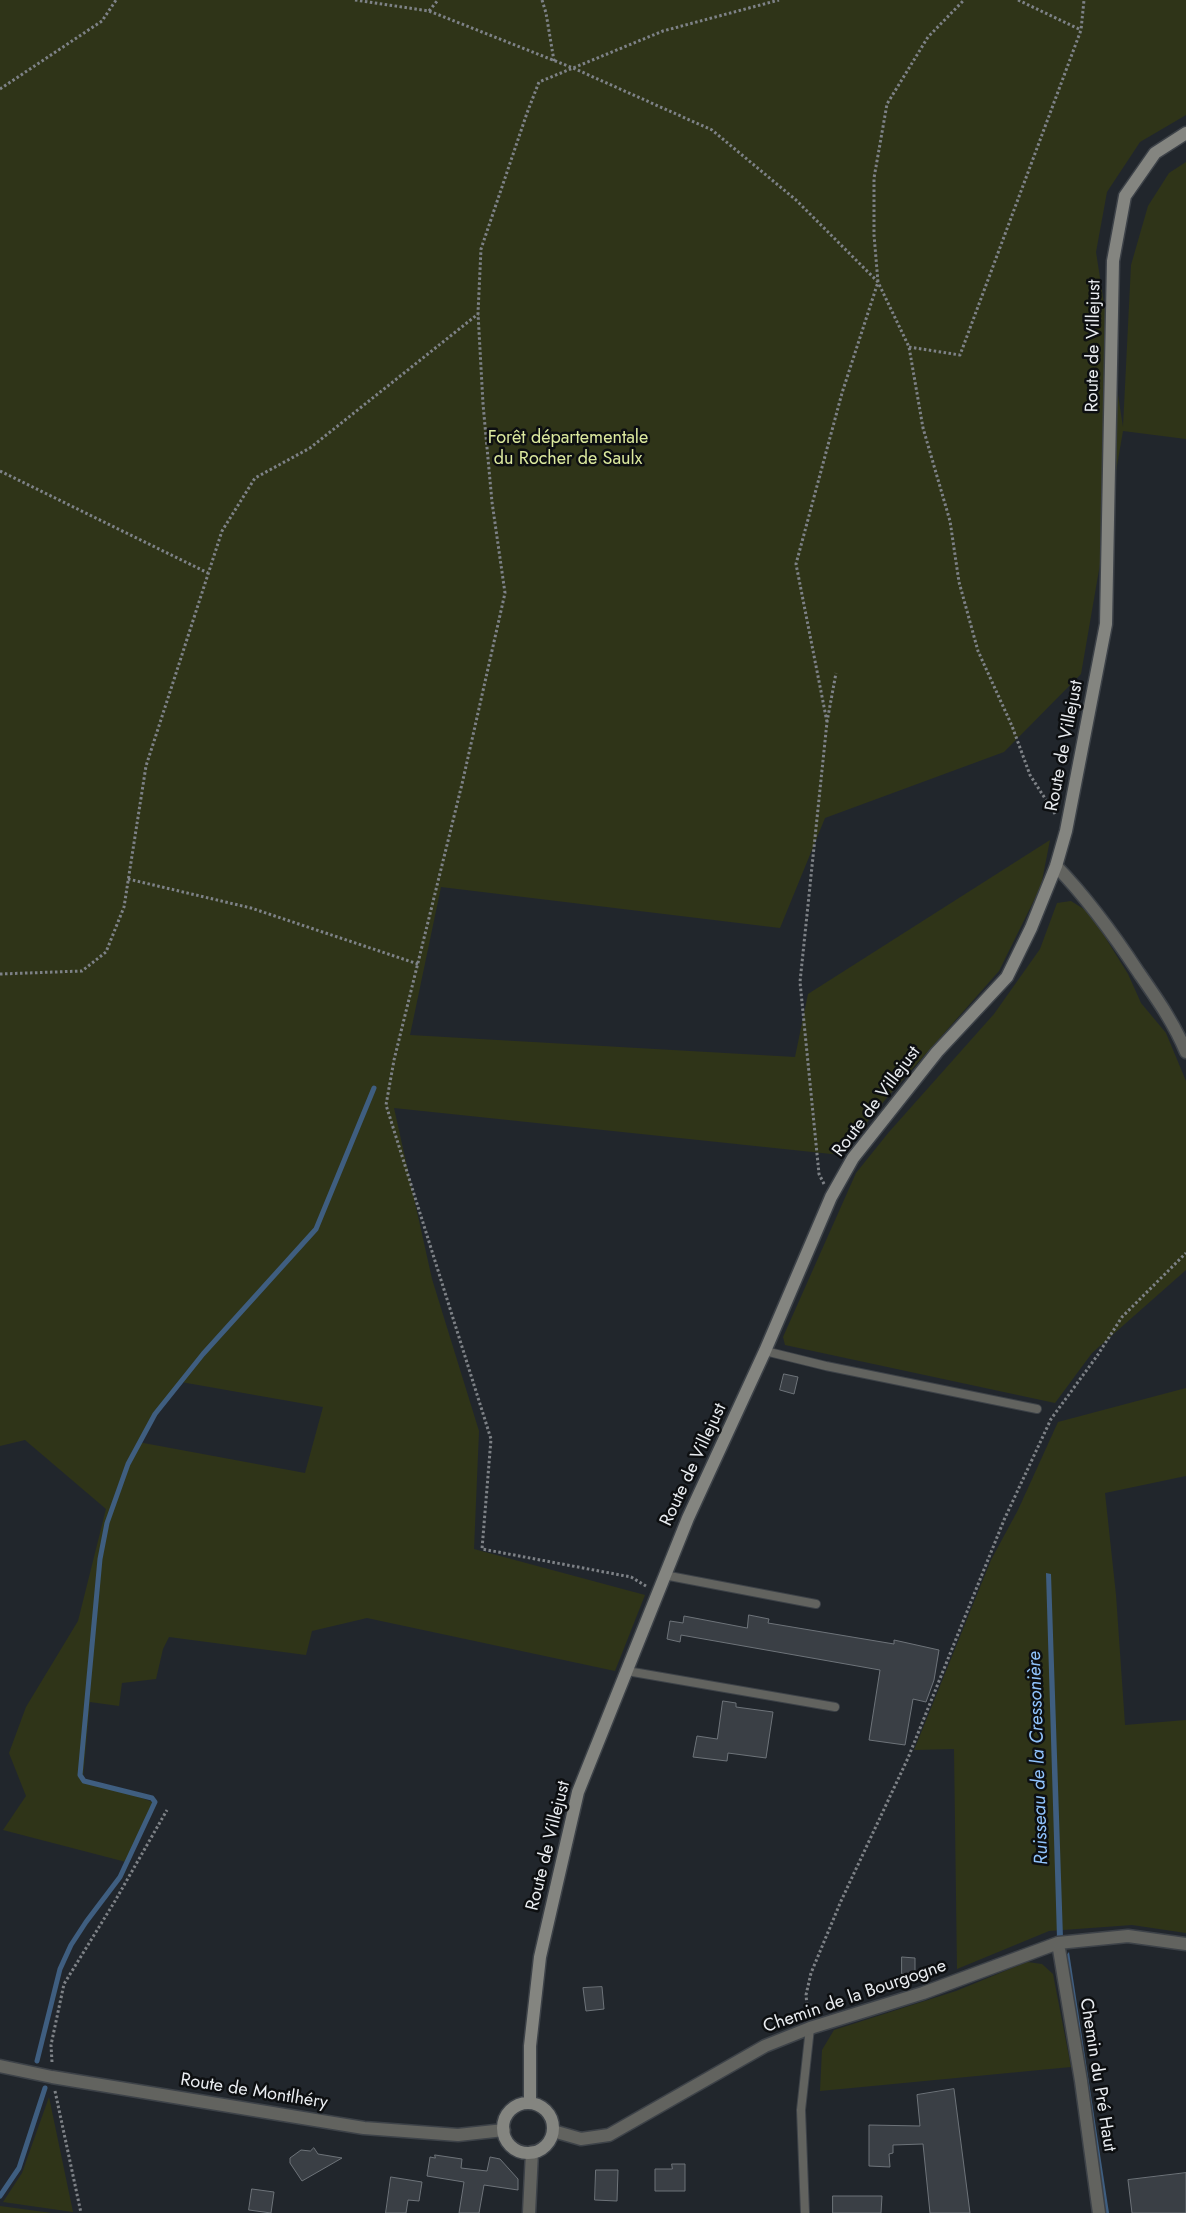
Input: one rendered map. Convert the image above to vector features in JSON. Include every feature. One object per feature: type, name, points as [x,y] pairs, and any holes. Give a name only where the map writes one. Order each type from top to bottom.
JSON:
[{"type":"main road","name":"Route de Villejust","points":[[530,2103],[530,2046],[540,1956],[578,1792],[688,1518],[765,1352],[831,1197],[853,1158],[870,1134],[937,1052],[1007,976],[1031,928],[1056,866],[1066,831],[1106,624],[1114,261],[1125,196],[1154,153],[1186,133]]},
{"type":"main road","points":[[530,2103],[546,2110],[552,2121],[553,2130],[546,2145],[532,2152],[524,2152],[514,2148],[507,2141],[504,2130],[505,2121],[508,2113],[515,2107],[530,2103]]},
{"type":"street","points":[[1056,866],[1083,893],[1118,942],[1176,1027],[1186,1052]]},
{"type":"street","name":"Chemin de la Bourgogne","points":[[553,2130],[581,2139],[609,2135],[766,2046],[810,2028],[923,1993],[1058,1943],[1128,1936],[1186,1944]]},
{"type":"street","name":"Chemin du Pré Haut","points":[[1058,1943],[1081,2081],[1099,2213]]},
{"type":"street","name":"Route de Montlhéry","points":[[0,2066],[52,2077],[364,2128],[458,2135],[504,2130]]},
{"type":"street","points":[[529,2213],[532,2152]]},
{"type":"lane","points":[[765,1352],[1037,1408]]},
{"type":"lane","points":[[664,1575],[816,1604]]},
{"type":"lane","points":[[627,1671],[835,1708]]},
{"type":"lane","points":[[805,2213],[801,2110],[810,2028]]},
{"type":"path","points":[[0,89],[102,21],[116,0]]},
{"type":"path","points":[[355,0],[428,11],[573,68],[712,130],[796,200],[878,282],[909,347],[923,428],[950,521],[959,582],[978,651],[1012,726],[1030,775],[1066,831]]},
{"type":"path","points":[[428,11],[438,0]]},
{"type":"path","points":[[542,0],[554,61]]},
{"type":"path","points":[[657,1593],[631,1577],[482,1549],[491,1439],[386,1105],[394,1060],[462,784],[505,593],[492,502],[478,313],[481,249],[527,113],[539,82],[663,31],[779,0]]},
{"type":"path","points":[[827,722],[796,564],[842,392],[878,282],[874,236],[874,178],[887,104],[928,38],[964,0]]},
{"type":"path","points":[[1018,0],[1081,30]]},
{"type":"path","points":[[909,347],[960,354],[1081,30],[1084,0]]},
{"type":"path","points":[[0,974],[82,971],[106,952],[124,907],[146,766],[222,531],[255,478],[310,448],[478,313]]},
{"type":"path","points":[[0,471],[208,573]]},
{"type":"path","points":[[831,1197],[819,1174],[800,982],[827,722],[836,673]]},
{"type":"path","points":[[128,879],[251,908],[418,964]]},
{"type":"path","points":[[810,2028],[806,1995],[811,1973],[841,1901],[908,1758],[1004,1520],[1051,1419],[1097,1356],[1122,1317],[1186,1253]]},
{"type":"path","points":[[82,2213],[52,2077],[51,2045],[64,1984],[116,1901],[167,1810]]},
{"type":"green space","name":"Forêt départementale du Rocher de Saulx","points":[[0,0],[1186,0],[1186,115],[1140,142],[1107,192],[1096,252],[1123,427],[1131,265],[1148,206],[1169,173],[1186,162],[1186,439],[1123,431],[1081,674],[1004,752],[825,818],[780,928],[441,887],[410,1035],[795,1057],[808,994],[1050,840],[1041,886],[999,971],[885,1100],[841,1155],[394,1108],[432,1279],[479,1431],[474,1549],[645,1595],[615,1671],[367,1618],[312,1631],[306,1655],[169,1637],[163,1649],[156,1679],[122,1683],[119,1706],[90,1702],[83,1778],[153,1802],[126,1862],[3,1830],[26,1796],[9,1753],[26,1707],[78,1621],[106,1509],[25,1440],[0,1446]],"holes":[[[181,1382],[323,1407],[305,1473],[138,1442]]]},
{"type":"green space","points":[[1071,901],[1090,913],[1128,974],[1141,1003],[1166,1033],[1186,1081],[1186,1270],[1092,1353],[1055,1403],[785,1345],[783,1337],[856,1173],[889,1132],[994,1014],[1040,949],[1057,903]]},
{"type":"green space","points":[[1186,1388],[1186,1476],[1105,1493],[1116,1595],[1125,1725],[1186,1720],[1186,1933],[1132,1925],[1049,1931],[957,1969],[954,1749],[914,1750],[991,1560],[1018,1510],[1058,1422]]},
{"type":"green space","points":[[1027,1962],[1042,1964],[1053,1974],[1071,2067],[820,2091],[822,2050],[834,2030],[956,1991]]},
{"type":"green space","points":[[49,2097],[73,2212],[3,2202],[22,2173]]},
{"type":"green space","points":[[0,2206],[52,2213],[0,2213]]},
{"type":"water","points":[[1046,1573],[1051,1574],[1063,1938],[1057,1938]]},
{"type":"water","points":[[1069,1952],[1109,2213],[1104,2213],[1064,1958]]},
{"type":"building","points":[[784,1374],[798,1377],[794,1394],[780,1390]]},
{"type":"building","points":[[749,1615],[769,1619],[768,1623],[894,1644],[894,1640],[939,1650],[934,1680],[926,1702],[913,1699],[905,1745],[869,1740],[880,1670],[681,1635],[680,1642],[667,1639],[670,1621],[683,1623],[684,1616],[747,1628]]},
{"type":"building","points":[[723,1701],[736,1703],[736,1707],[773,1712],[766,1758],[728,1753],[727,1761],[693,1757],[697,1736],[717,1739]]},
{"type":"building","points":[[902,1957],[915,1958],[915,1974],[902,1974]]},
{"type":"building","points":[[602,1987],[604,2009],[586,2011],[583,1988]]},
{"type":"building","points":[[954,2089],[970,2213],[930,2213],[923,2144],[893,2145],[893,2153],[889,2154],[890,2167],[869,2166],[869,2125],[920,2126],[917,2095]]},
{"type":"building","points":[[314,2148],[318,2154],[342,2158],[302,2181],[290,2163],[290,2158],[301,2150],[310,2151]]},
{"type":"building","points":[[435,2155],[462,2159],[461,2168],[487,2171],[490,2157],[500,2159],[518,2179],[518,2190],[484,2185],[479,2213],[459,2213],[464,2182],[427,2176],[430,2157],[435,2158]]},
{"type":"building","points":[[672,2164],[685,2164],[685,2191],[655,2191],[655,2169],[672,2169]]},
{"type":"building","points":[[596,2170],[618,2170],[617,2201],[595,2200]]},
{"type":"building","points":[[1186,2173],[1186,2213],[1132,2213],[1128,2180]]},
{"type":"building","points":[[391,2177],[422,2182],[419,2201],[408,2200],[406,2213],[386,2213]]},
{"type":"building","points":[[252,2189],[274,2192],[271,2213],[249,2210]]},
{"type":"building","points":[[833,2196],[882,2196],[881,2213],[833,2213]]},
{"type":"waterway","points":[[37,2061],[60,1969],[71,1945],[120,1877],[155,1802],[152,1798],[84,1781],[80,1775],[100,1559],[107,1523],[128,1464],[155,1414],[203,1354],[316,1229],[374,1088]]},
{"type":"waterway","points":[[0,2196],[19,2168],[45,2088]]},
{"type":"water label","name":"Ruisseau de la Cressonière","points":[[1039,1758]]}]
